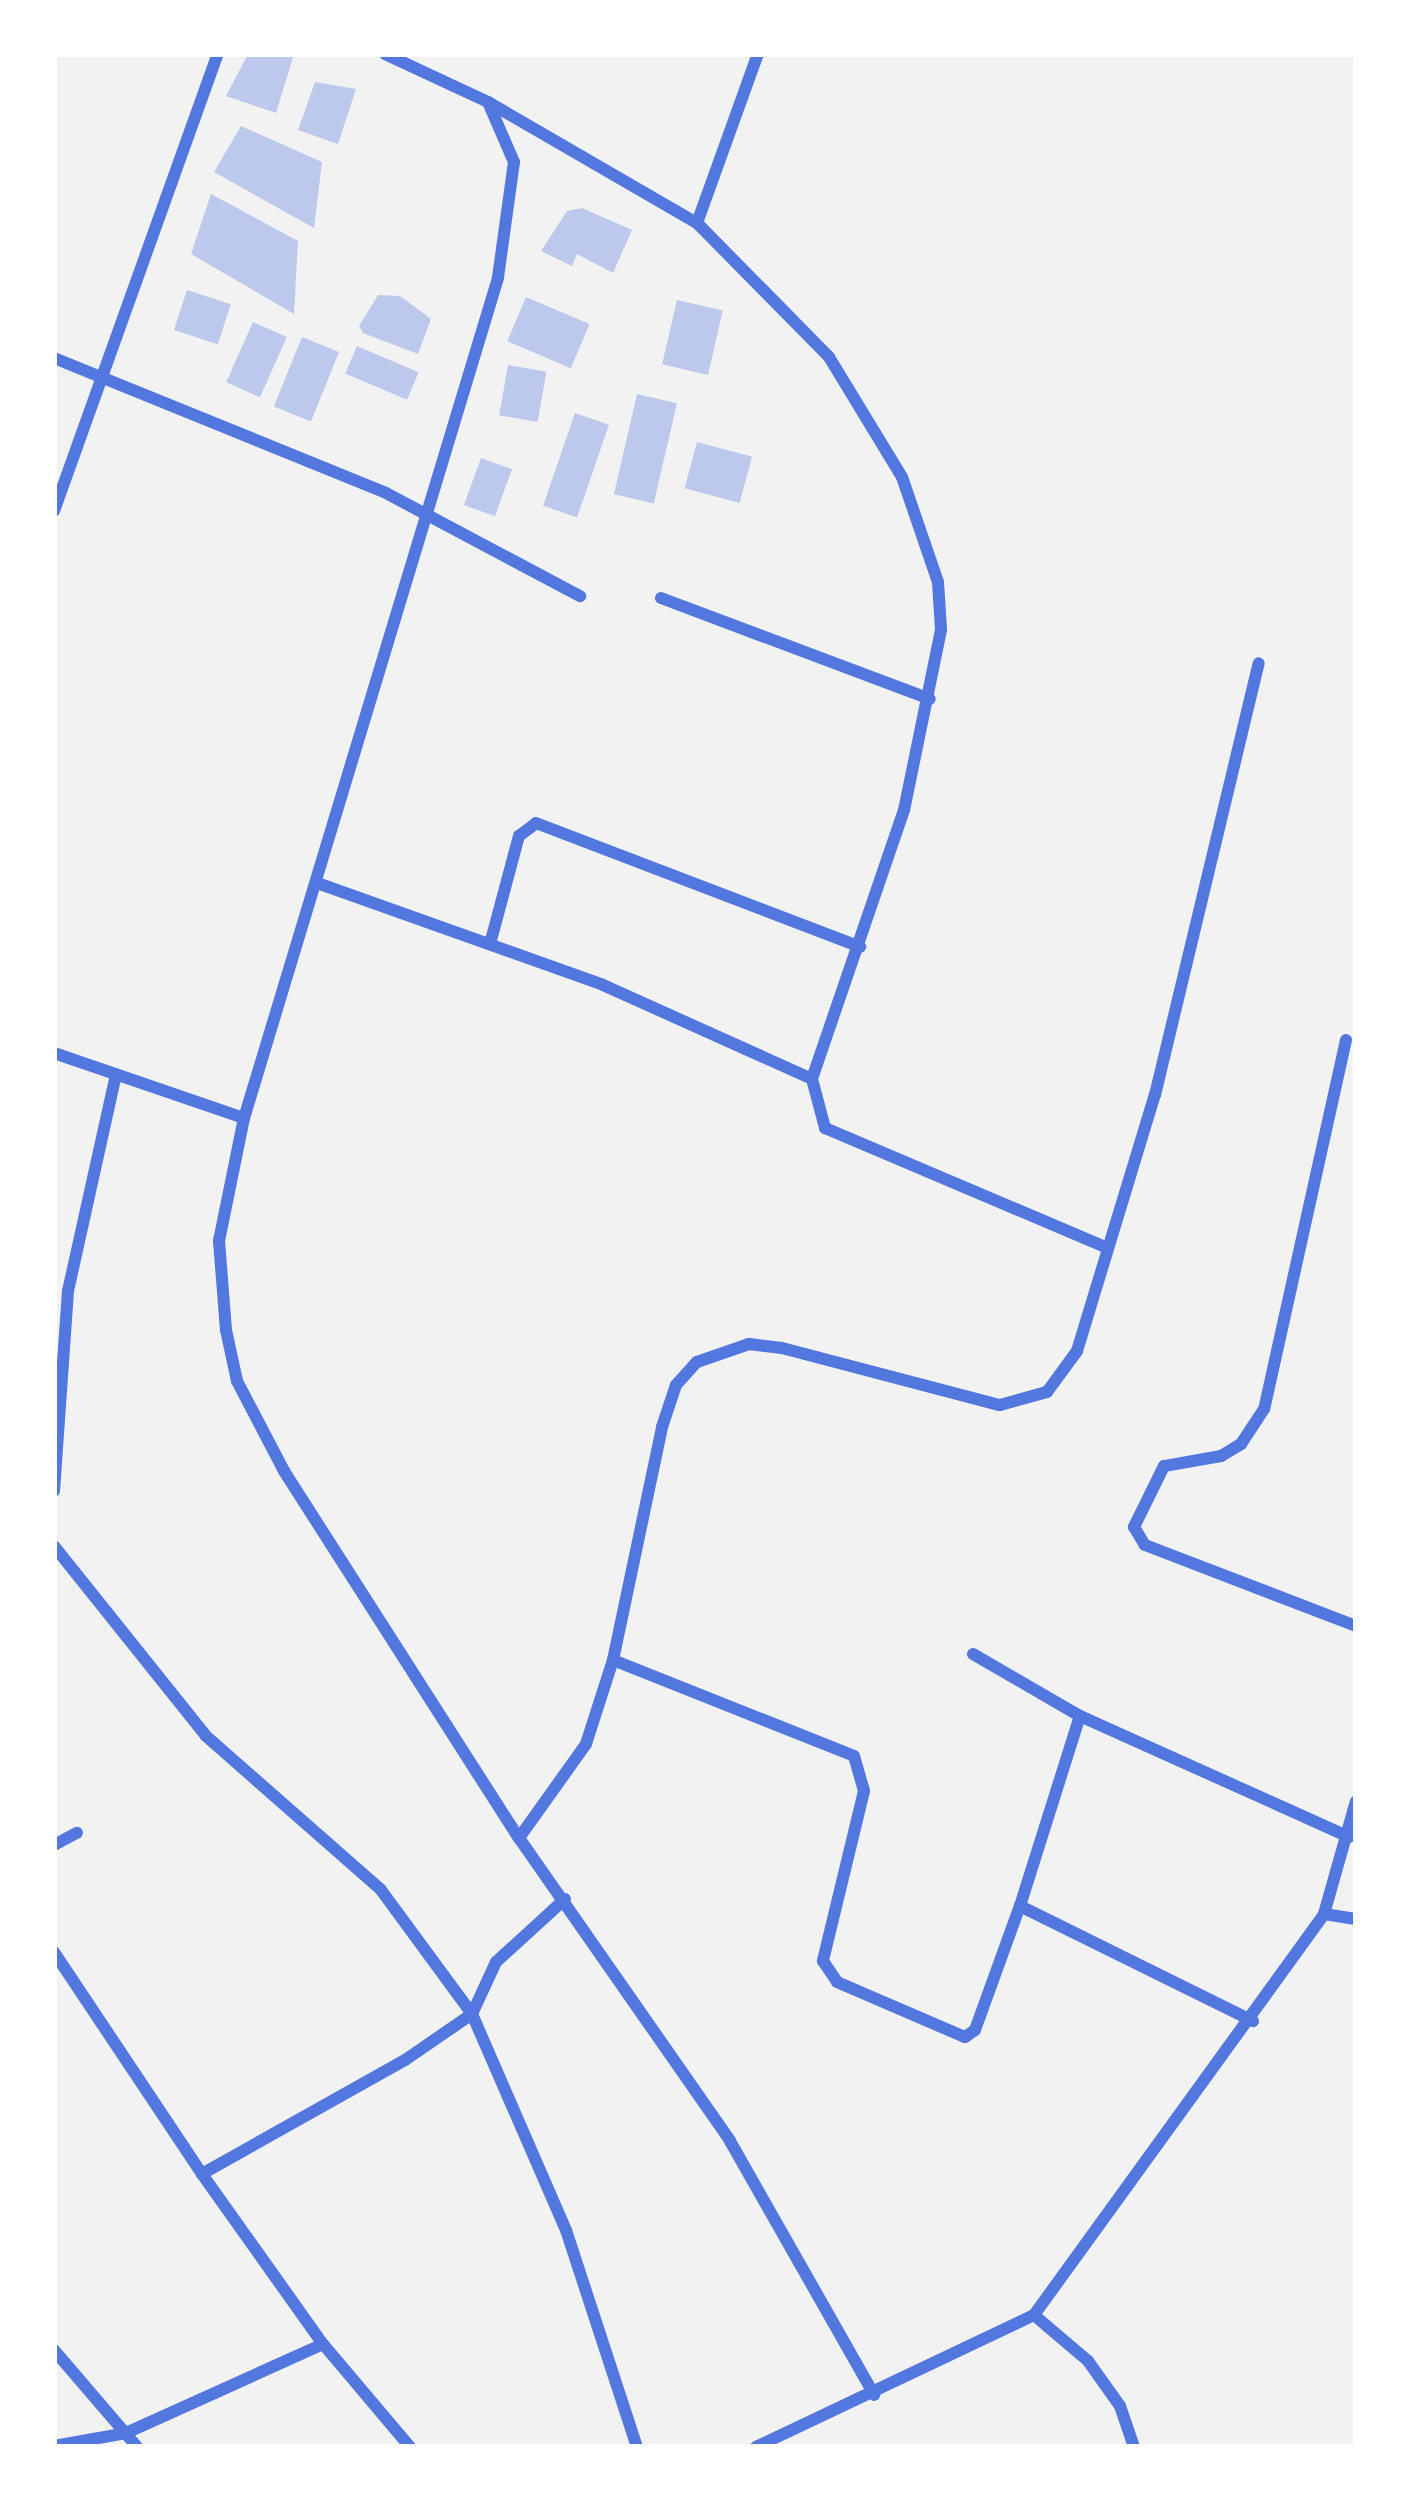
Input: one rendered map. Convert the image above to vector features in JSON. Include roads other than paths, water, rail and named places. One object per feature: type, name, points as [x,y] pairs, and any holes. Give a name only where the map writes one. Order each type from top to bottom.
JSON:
[{"type":"street","points":[[54,511],[97,374],[218,54]]},
{"type":"street","points":[[385,54],[488,102],[697,224],[829,357],[902,477],[938,582],[941,631],[930,699],[860,946],[812,1079],[825,1128],[1106,1247]]},
{"type":"street","points":[[697,224],[758,54]]},
{"type":"street","points":[[488,102],[510,148],[513,205],[320,884],[244,1118],[218,1278],[237,1381],[284,1471],[519,1838],[730,2141],[874,2395]]},
{"type":"street","points":[[54,358],[386,493],[425,520],[580,596]]},
{"type":"street","points":[[661,598],[930,699]]},
{"type":"street","points":[[519,1838],[570,1775],[613,1660],[662,1427],[676,1385],[697,1362],[749,1344],[1000,1405],[1047,1392],[1077,1351],[1161,1074],[1259,663]]},
{"type":"street","points":[[490,944],[519,836],[536,823],[860,946]]},
{"type":"street","points":[[320,884],[603,985],[812,1079]]},
{"type":"street","points":[[1346,1040],[1264,1409],[1240,1444],[1221,1456],[1164,1466],[1134,1527],[1145,1545],[1356,1626]]},
{"type":"street","points":[[54,1053],[244,1118]]},
{"type":"street","points":[[54,1491],[68,1291],[116,1074]]},
{"type":"street","points":[[54,1546],[206,1736],[381,1890],[472,2014],[566,2230],[637,2447]]},
{"type":"street","points":[[973,1654],[1080,1715],[1349,1837]]},
{"type":"street","points":[[613,1660],[854,1756],[864,1791],[824,1961],[837,1982],[970,2035],[1020,1906],[1080,1715]]},
{"type":"street","points":[[756,2447],[874,2395],[1034,2315],[1132,2169],[1253,2021],[1324,1913],[1356,1801]]},
{"type":"street","points":[[54,1845],[77,1833]]},
{"type":"street","points":[[202,2174],[405,2060],[472,2014],[496,1962],[565,1899]]},
{"type":"street","points":[[1020,1906],[1253,2021]]},
{"type":"street","points":[[1324,1913],[1356,1919]]},
{"type":"street","points":[[54,1952],[322,2344],[410,2447]]},
{"type":"street","points":[[1034,2315],[1088,2361],[1120,2406],[1134,2447]]},
{"type":"street","points":[[54,2446],[126,2433],[322,2344]]},
{"type":"street","points":[[54,2350],[137,2447]]}]
